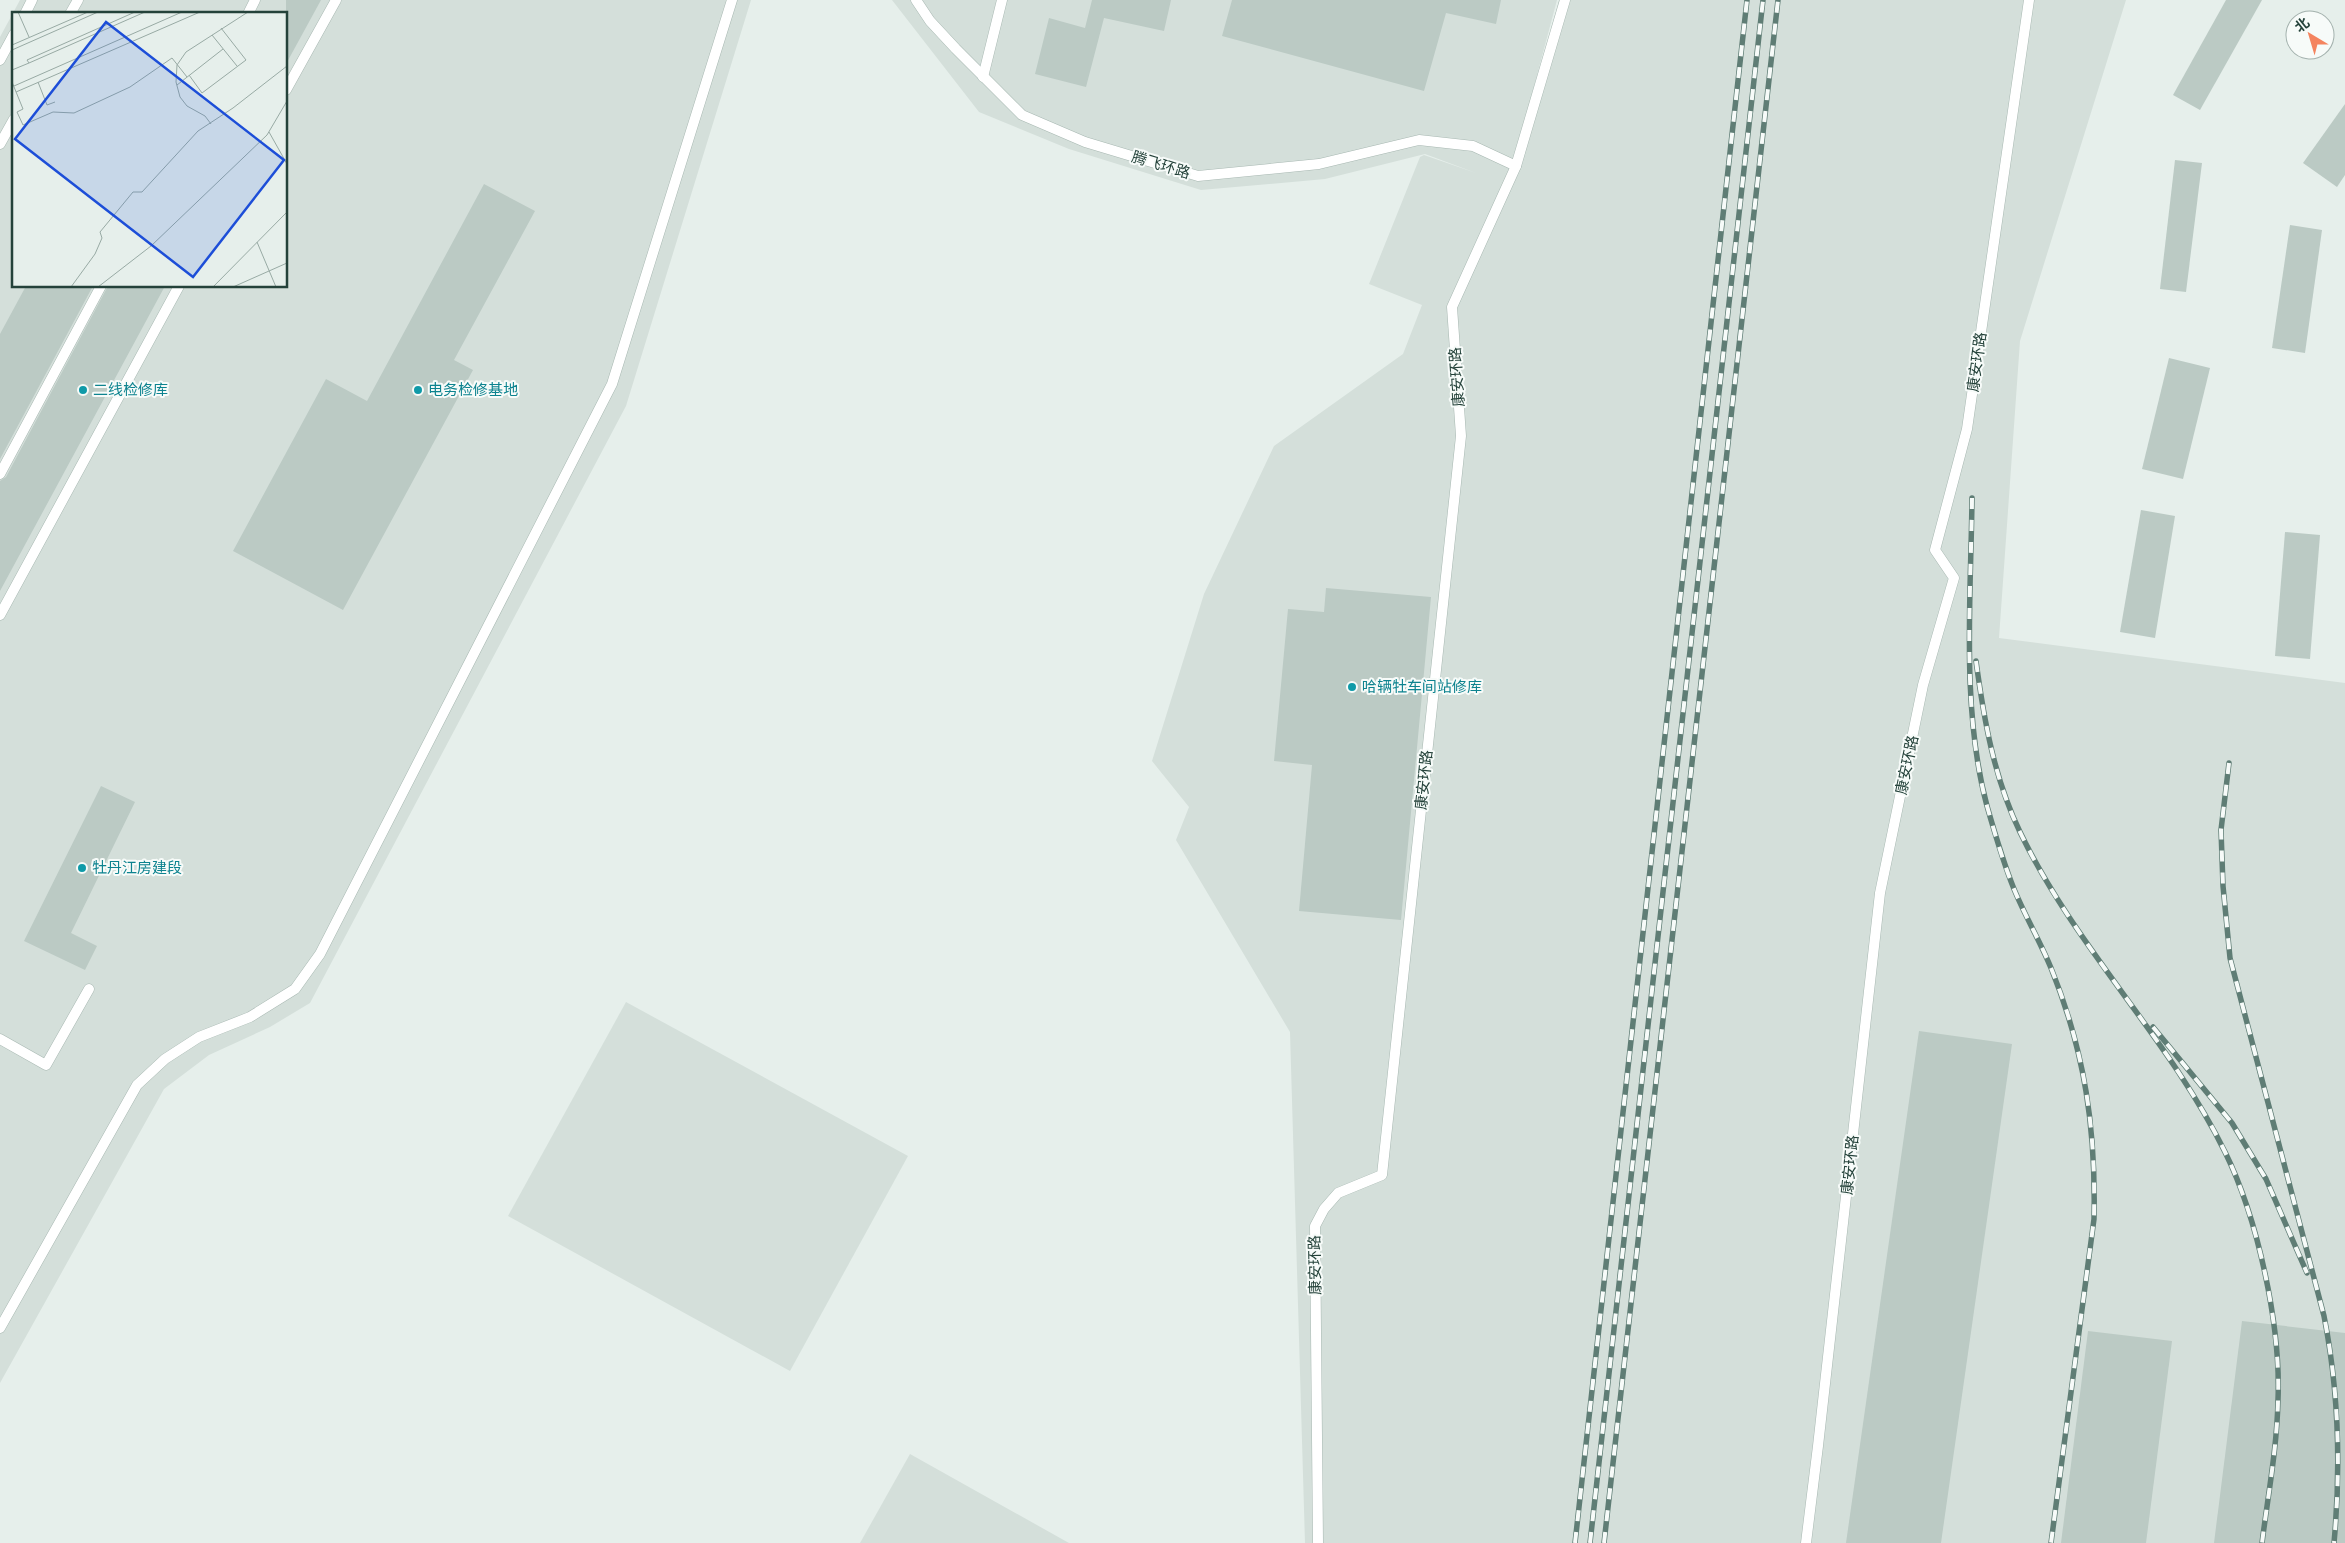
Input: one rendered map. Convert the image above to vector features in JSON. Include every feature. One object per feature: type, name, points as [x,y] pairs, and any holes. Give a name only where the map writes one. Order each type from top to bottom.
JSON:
[{"type":"lane","points":[[26,12],[32,0]]},
{"type":"lane","points":[[71,12],[78,0]]},
{"type":"lane","points":[[249,12],[255,0]]},
{"type":"lane","points":[[288,86],[336,0]]},
{"type":"lane","points":[[0,1328],[138,1085],[164,1059],[199,1037],[250,1017],[295,989],[320,954],[612,384],[732,0]]},
{"type":"lane","name":"腾飞环路","points":[[916,0],[930,21],[1022,115],[1085,142],[1198,176],[1319,164],[1419,140],[1473,146],[1516,166]]},
{"type":"lane","points":[[983,76],[1002,0]]},
{"type":"lane","name":"康安环路","points":[[1318,1543],[1315,1226],[1324,1209],[1338,1193],[1382,1175],[1461,436],[1452,308],[1516,166],[1565,0]]},
{"type":"lane","name":"康安环路","points":[[1806,1543],[1880,893],[1923,685],[1954,578],[1935,550],[1967,429],[2029,0]]},
{"type":"lane","points":[[0,60],[12,38]]},
{"type":"lane","points":[[0,144],[12,122]]},
{"type":"lane","points":[[0,474],[100,288]]},
{"type":"lane","points":[[0,615],[178,288]]},
{"type":"lane","points":[[0,1039],[46,1065],[89,990]]},
{"type":"shaded area","points":[[20,0],[751,0],[626,406],[310,1003],[270,1027],[209,1055],[164,1089],[0,1383],[0,37],[12,15],[12,288],[288,288],[288,12],[14,12]]},
{"type":"shaded area","points":[[892,0],[1557,0],[1509,184],[1559,0],[2126,0],[2020,341],[1999,638],[2345,683],[2345,1543],[1305,1543],[1290,1032],[1176,840],[1189,807],[1152,761],[1204,594],[1274,446],[1403,354],[1422,305],[1369,284],[1420,157],[1424,155],[1476,173],[1425,154],[1325,179],[1201,190],[1069,149],[979,112]]},
{"type":"shaded area","points":[[626,1002],[908,1156],[790,1371],[508,1216]]},
{"type":"shaded area","points":[[910,1454],[1069,1543],[860,1543]]},
{"type":"building","points":[[286,0],[321,0],[288,60],[288,12],[286,12]]},
{"type":"building","points":[[1092,0],[1171,0],[1164,31],[1104,18],[1086,87],[1035,74],[1049,18],[1085,28]]},
{"type":"building","points":[[1232,0],[1501,0],[1496,24],[1446,13],[1424,91],[1222,36]]},
{"type":"building","points":[[2226,0],[2262,0],[2200,110],[2173,95]]},
{"type":"building","points":[[2345,104],[2345,175],[2337,187],[2303,163]]},
{"type":"building","points":[[2175,160],[2202,163],[2186,292],[2160,289]]},
{"type":"building","name":"电务检修基地","points":[[484,184],[535,211],[454,360],[473,370],[343,610],[233,551],[326,379],[367,401]]},
{"type":"building","points":[[2290,225],[2322,230],[2305,353],[2272,348]]},
{"type":"building","points":[[25,288],[92,288],[0,459],[0,334]]},
{"type":"building","name":"二线检修库","points":[[107,288],[164,288],[0,591],[0,481],[6,477]]},
{"type":"building","points":[[2169,358],[2210,368],[2183,479],[2142,469]]},
{"type":"building","points":[[2141,510],[2175,516],[2155,638],[2120,632]]},
{"type":"building","points":[[2285,532],[2320,535],[2310,659],[2275,656]]},
{"type":"building","name":"哈辆牡车间站修库","points":[[1326,588],[1431,597],[1401,920],[1299,911],[1312,765],[1274,761],[1288,609],[1324,612]]},
{"type":"building","name":"牡丹江房建段","points":[[101,786],[135,802],[71,933],[97,946],[85,970],[24,941]]},
{"type":"building","points":[[1919,1031],[2012,1044],[1941,1543],[1846,1543]]},
{"type":"building","points":[[2242,1321],[2345,1333],[2345,1543],[2214,1543]]},
{"type":"building","points":[[2088,1331],[2172,1341],[2146,1543],[2061,1543]]},
{"type":"railway","points":[[1575,1543],[1747,0]]},
{"type":"railway","points":[[1590,1543],[1763,0]]},
{"type":"railway","points":[[1604,1543],[1778,0]]},
{"type":"railway","points":[[1972,498],[1969,653],[1974,731],[1979,769],[1987,806],[2006,869],[2063,999],[2086,1091],[2093,1154],[2094,1219],[2051,1543]]},
{"type":"railway","points":[[1976,661],[1991,748],[2003,791],[2020,832],[2042,874],[2067,914],[2177,1070],[2202,1110],[2225,1152],[2248,1209],[2265,1273],[2276,1339],[2278,1371],[2276,1436],[2262,1543]]},
{"type":"railway","points":[[2229,763],[2221,830],[2223,886],[2230,958],[2324,1316],[2329,1344],[2336,1401],[2338,1457],[2334,1543]]},
{"type":"railway","points":[[2153,1027],[2232,1123],[2266,1179],[2307,1273]]},
{"type":"place","name":"二线检修库","points":[[83,390]]},
{"type":"place","name":"电务检修基地","points":[[418,390]]},
{"type":"place","name":"哈辆牡车间站修库","points":[[1352,687]]},
{"type":"place","name":"牡丹江房建段","points":[[82,868]]}]
